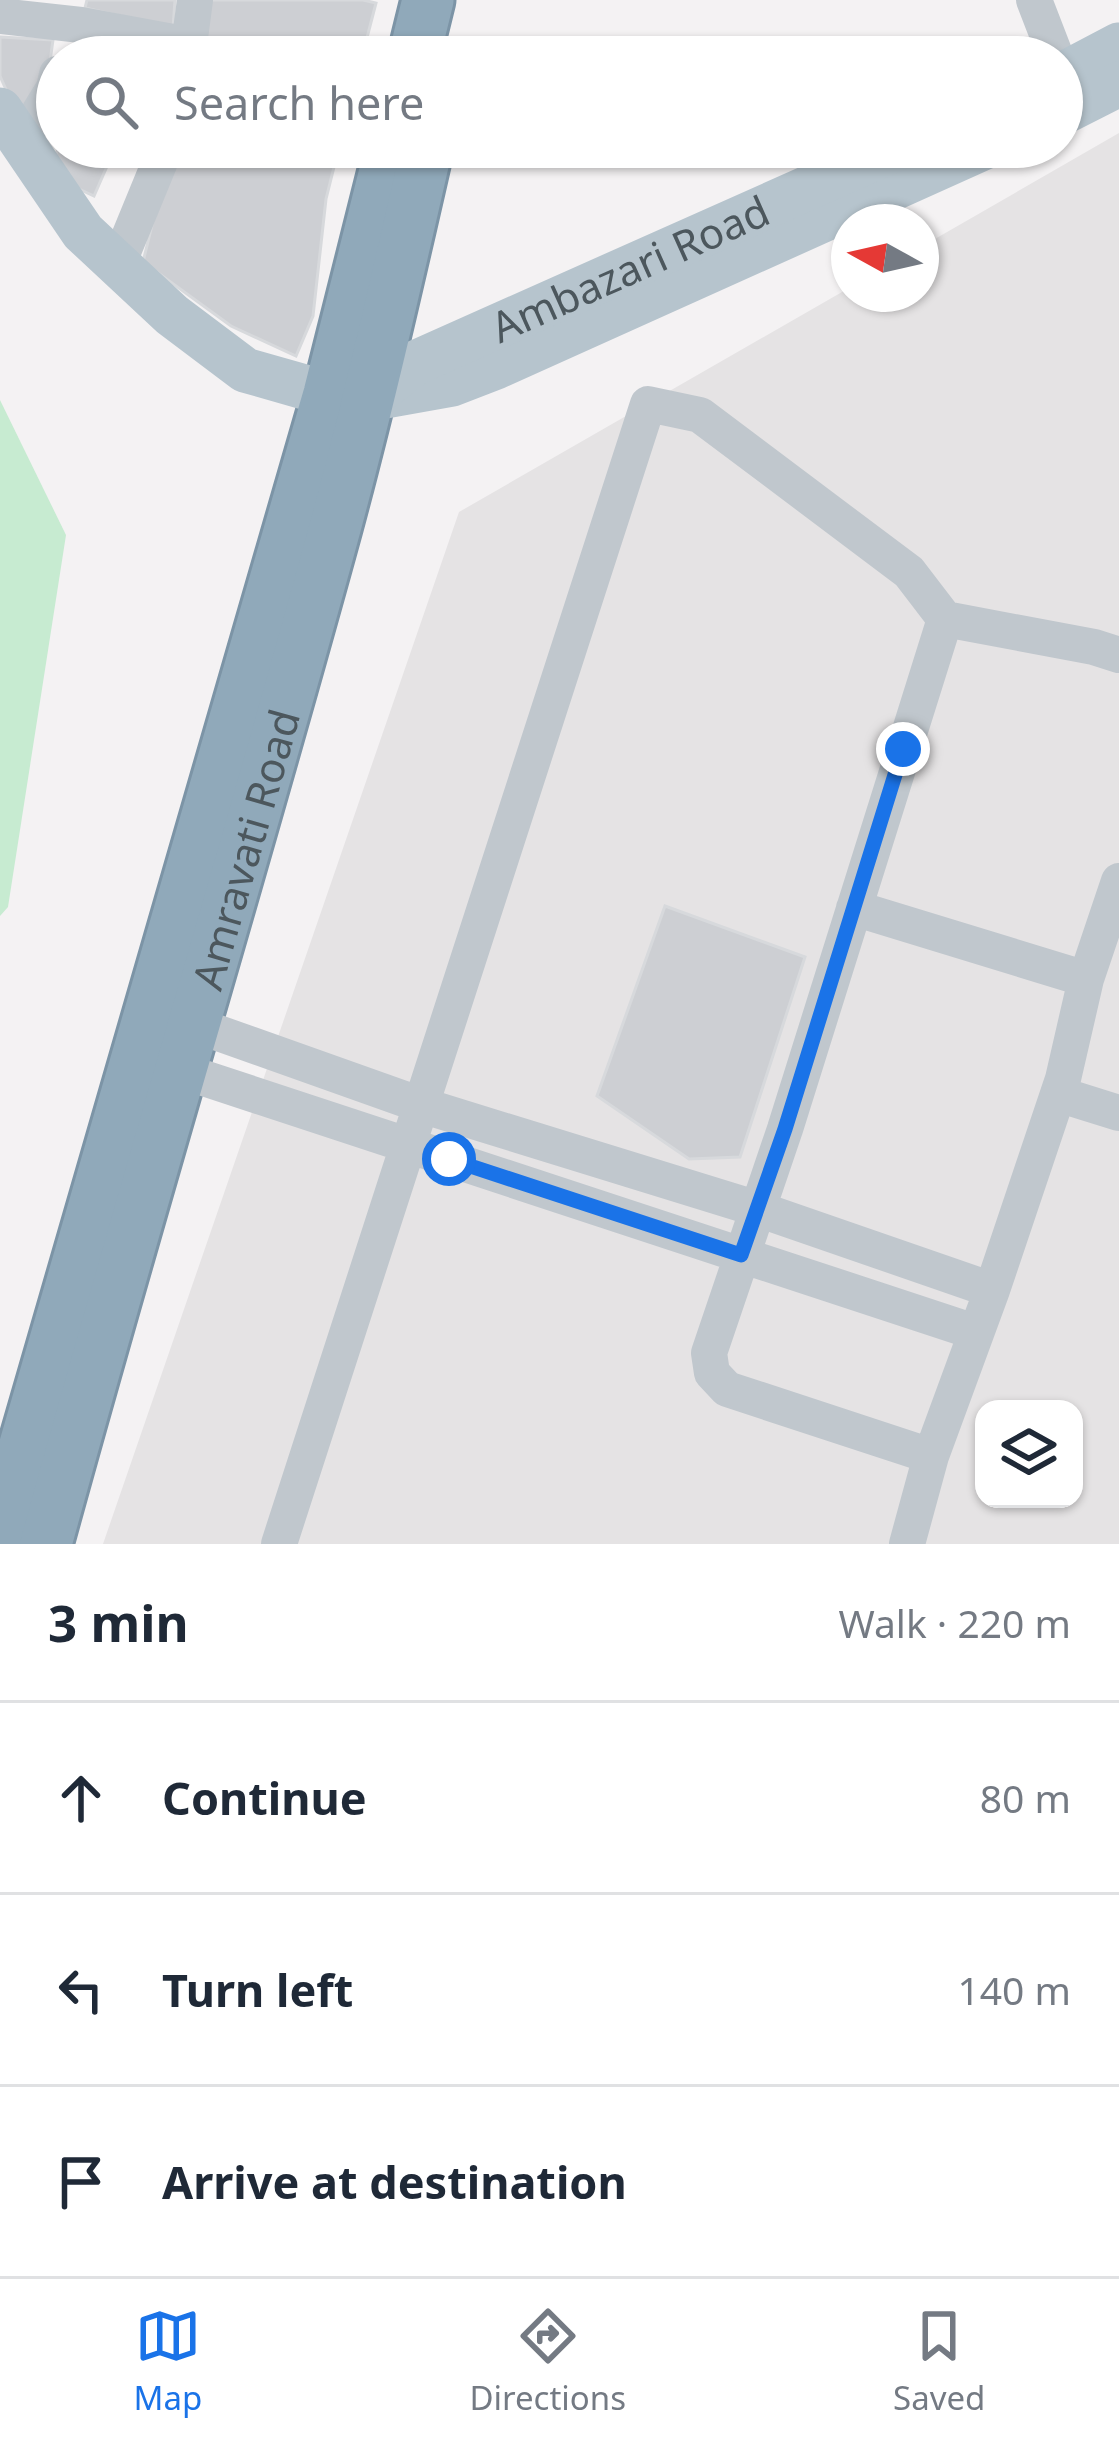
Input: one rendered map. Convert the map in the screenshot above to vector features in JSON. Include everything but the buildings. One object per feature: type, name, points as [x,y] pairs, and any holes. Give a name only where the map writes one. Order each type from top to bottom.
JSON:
[{"type":"highway","points":[[419,36],[428,0]]},
{"type":"highway","points":[[453,36],[462,0]]},
{"type":"highway","name":"Amravati Road","points":[[349,397],[387,168]]},
{"type":"highway","name":"Amravati Road","points":[[0,1531],[166,1040],[349,397],[420,168]]},
{"type":"highway","name":"Amravati Road","points":[[46,1544],[116,1286],[166,1040]]},
{"type":"main road","points":[[1083,63],[1119,45]]},
{"type":"main road","points":[[1083,102],[1119,84]]},
{"type":"main road","points":[[11,126],[36,163]]},
{"type":"main road","points":[[40,168],[83,232],[172,315],[245,370],[349,397],[452,384],[496,367],[938,168]]},
{"type":"main road","name":"Ambazari Road","points":[[349,397],[415,363],[854,168]]},
{"type":"street","points":[[189,36],[195,0]]},
{"type":"street","points":[[1034,0],[1049,36]]},
{"type":"street","points":[[0,16],[112,36]]},
{"type":"street","points":[[11,126],[36,104]]},
{"type":"street","points":[[118,265],[157,168]]},
{"type":"street","points":[[279,1544],[648,404],[700,415],[909,572],[945,619],[1094,646],[1119,655]]},
{"type":"street","points":[[932,1456],[727,1389],[712,1373],[709,1353],[945,619]]},
{"type":"street","points":[[908,1544],[932,1456],[1058,1094],[1087,979],[1119,881]]},
{"type":"street","points":[[854,908],[1087,979]]},
{"type":"street","points":[[166,1040],[421,1105],[758,1210],[992,1290]]},
{"type":"street","points":[[166,1040],[408,1146],[975,1332]]},
{"type":"street","points":[[1058,1094],[1119,1113]]},
{"type":"shaded area","points":[[1119,133],[1119,1544],[103,1544],[459,512],[831,298],[831,312],[939,312],[939,237],[1058,168],[1083,168],[1083,154]]},
{"type":"green space","points":[[0,400],[66,535],[8,907],[0,916]]},
{"type":"route","points":[[449,1159],[741,1255],[903,749]]}]
